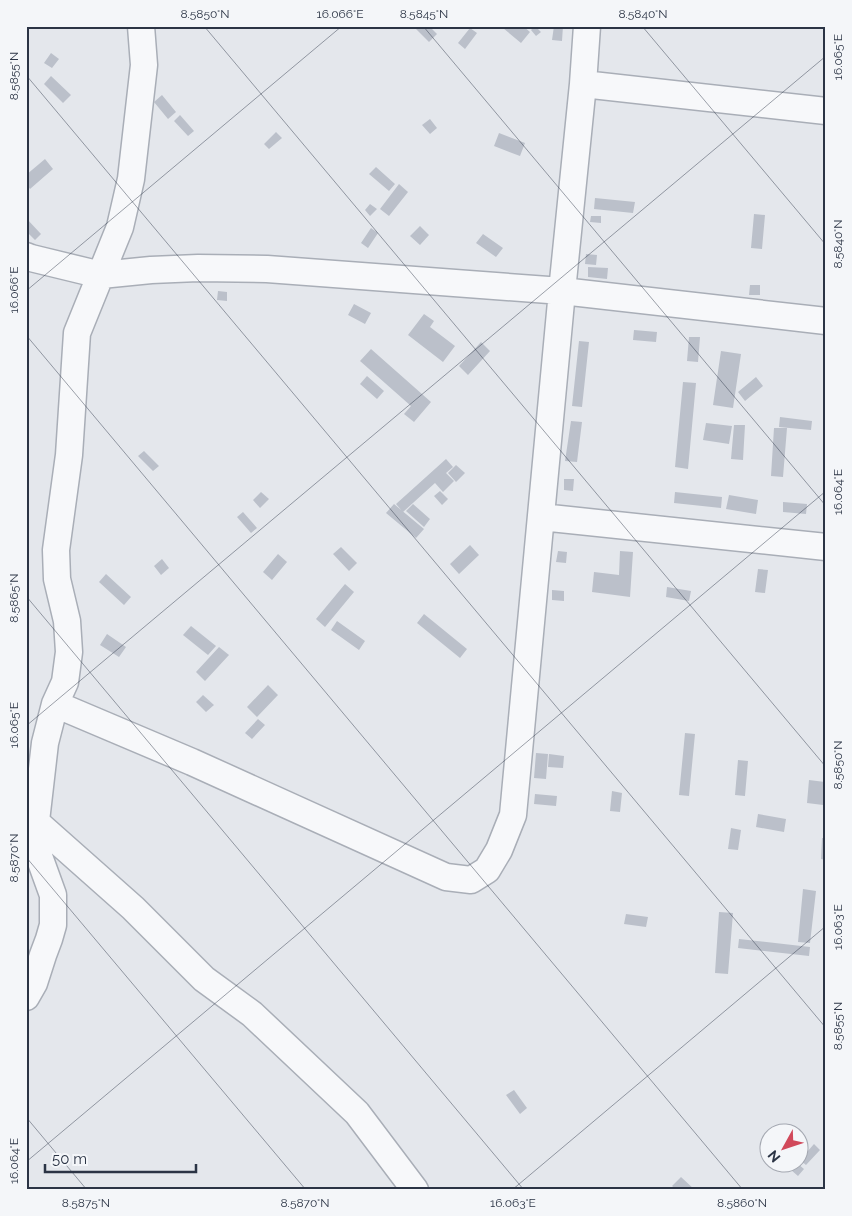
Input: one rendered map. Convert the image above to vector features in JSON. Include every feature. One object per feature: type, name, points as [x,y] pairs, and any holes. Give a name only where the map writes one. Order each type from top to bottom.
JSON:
[{"type":"street","points":[[26,997],[34,983],[53,925],[53,895],[36,848],[31,817],[45,743],[55,704],[65,682],[70,652],[67,620],[57,579],[56,550],[69,455],[78,333],[120,227],[131,179],[144,65],[141,26]]},
{"type":"street","points":[[55,704],[192,762],[446,877],[471,880],[487,870],[499,850],[513,815],[587,26]]},
{"type":"street","points":[[583,84],[826,110]]},
{"type":"street","points":[[26,256],[100,275],[198,268],[267,269],[562,291],[826,321]]},
{"type":"street","points":[[541,517],[826,547]]},
{"type":"street","points":[[31,817],[133,908],[204,979],[252,1014],[357,1113],[415,1190]]},
{"type":"building","points":[[413,26],[429,26],[437,34],[429,42]]},
{"type":"building","points":[[504,26],[523,26],[530,32],[521,43],[503,28]]},
{"type":"building","points":[[535,26],[541,32],[536,36],[531,30]]},
{"type":"building","points":[[554,26],[563,26],[562,41],[552,40]]},
{"type":"building","points":[[470,28],[477,33],[465,49],[458,43]]},
{"type":"building","points":[[51,53],[59,59],[52,68],[44,63]]},
{"type":"building","points":[[51,76],[71,95],[63,103],[44,84]]},
{"type":"building","points":[[162,95],[176,112],[168,119],[154,102]]},
{"type":"building","points":[[180,115],[194,131],[188,136],[174,121]]},
{"type":"building","points":[[430,119],[437,128],[430,134],[422,125]]},
{"type":"building","points":[[276,132],[282,138],[269,149],[264,144]]},
{"type":"building","points":[[499,133],[525,143],[520,156],[494,146]]},
{"type":"building","points":[[45,159],[53,169],[30,189],[26,184],[26,175]]},
{"type":"building","points":[[376,167],[395,184],[389,191],[369,174]]},
{"type":"building","points":[[399,184],[408,192],[389,216],[380,209]]},
{"type":"building","points":[[595,198],[635,202],[633,213],[594,209]]},
{"type":"building","points":[[370,204],[377,209],[370,216],[365,210]]},
{"type":"building","points":[[754,214],[765,215],[762,249],[751,248]]},
{"type":"building","points":[[591,216],[601,216],[601,223],[590,222]]},
{"type":"building","points":[[26,218],[41,234],[35,240],[26,231]]},
{"type":"building","points":[[420,226],[429,235],[420,245],[410,236]]},
{"type":"building","points":[[371,228],[378,233],[368,248],[361,243]]},
{"type":"building","points":[[483,234],[503,248],[496,257],[476,243]]},
{"type":"building","points":[[586,254],[597,255],[596,265],[585,264]]},
{"type":"building","points":[[588,267],[608,268],[607,279],[588,277]]},
{"type":"building","points":[[750,285],[760,285],[760,295],[749,295]]},
{"type":"building","points":[[218,291],[227,292],[227,301],[217,300]]},
{"type":"building","points":[[354,304],[371,313],[365,324],[348,315]]},
{"type":"building","points":[[424,314],[434,321],[430,327],[455,346],[443,362],[408,335]]},
{"type":"building","points":[[634,330],[657,332],[656,342],[633,340]]},
{"type":"building","points":[[689,337],[700,337],[698,362],[687,361]]},
{"type":"building","points":[[579,341],[589,342],[582,407],[572,406]]},
{"type":"building","points":[[481,342],[490,351],[468,375],[459,366]]},
{"type":"building","points":[[371,349],[431,402],[414,422],[404,414],[411,406],[360,361]]},
{"type":"building","points":[[721,351],[741,354],[733,408],[713,405]]},
{"type":"building","points":[[367,376],[384,391],[377,399],[360,384]]},
{"type":"building","points":[[756,377],[763,386],[745,401],[738,392]]},
{"type":"building","points":[[683,382],[696,383],[688,469],[675,467]]},
{"type":"building","points":[[780,417],[812,421],[811,430],[779,427]]},
{"type":"building","points":[[571,421],[582,422],[577,462],[565,461]]},
{"type":"building","points":[[706,423],[732,426],[729,444],[703,440]]},
{"type":"building","points":[[734,425],[745,425],[743,460],[731,459]]},
{"type":"building","points":[[774,428],[787,428],[783,477],[771,476]]},
{"type":"building","points":[[144,451],[159,466],[153,471],[138,456]]},
{"type":"building","points":[[446,459],[453,467],[446,473],[454,481],[443,492],[435,483],[403,512],[396,504]]},
{"type":"building","points":[[456,465],[465,473],[456,482],[448,473]]},
{"type":"building","points":[[564,479],[574,479],[573,491],[564,490]]},
{"type":"building","points":[[440,491],[448,499],[442,505],[434,496]]},
{"type":"building","points":[[261,492],[269,499],[260,508],[253,500]]},
{"type":"building","points":[[675,492],[722,497],[721,508],[674,503]]},
{"type":"building","points":[[729,495],[758,500],[756,514],[726,509]]},
{"type":"building","points":[[783,502],[807,504],[806,514],[783,512]]},
{"type":"building","points":[[394,504],[424,529],[416,538],[386,513]]},
{"type":"building","points":[[413,504],[430,519],[424,527],[406,511]]},
{"type":"building","points":[[243,512],[257,528],[251,533],[237,517]]},
{"type":"building","points":[[470,545],[479,555],[459,574],[450,564]]},
{"type":"building","points":[[341,547],[357,563],[349,571],[333,554]]},
{"type":"building","points":[[558,551],[567,552],[566,563],[556,562]]},
{"type":"building","points":[[620,551],[633,552],[630,597],[592,592],[594,572],[619,575]]},
{"type":"building","points":[[278,554],[287,562],[272,580],[263,572]]},
{"type":"building","points":[[162,559],[169,568],[161,575],[154,566]]},
{"type":"building","points":[[758,569],[768,570],[765,593],[755,592]]},
{"type":"building","points":[[106,574],[131,597],[124,605],[99,582]]},
{"type":"building","points":[[345,584],[354,592],[325,627],[316,619]]},
{"type":"building","points":[[667,587],[691,591],[689,601],[666,597]]},
{"type":"building","points":[[552,590],[564,591],[564,601],[552,600]]},
{"type":"building","points":[[424,614],[467,649],[460,658],[417,623]]},
{"type":"building","points":[[337,621],[365,641],[359,650],[331,630]]},
{"type":"building","points":[[191,626],[216,646],[208,655],[183,635]]},
{"type":"building","points":[[107,634],[126,647],[119,657],[100,645]]},
{"type":"building","points":[[219,647],[229,655],[205,681],[196,672]]},
{"type":"building","points":[[268,685],[278,695],[257,717],[247,707]]},
{"type":"building","points":[[203,695],[214,705],[206,712],[196,702]]},
{"type":"building","points":[[258,719],[265,725],[252,739],[245,733]]},
{"type":"building","points":[[685,733],[695,734],[689,796],[679,795]]},
{"type":"building","points":[[536,753],[548,754],[546,779],[534,778]]},
{"type":"building","points":[[549,754],[564,756],[563,768],[548,767]]},
{"type":"building","points":[[738,760],[748,761],[745,796],[735,795]]},
{"type":"building","points":[[809,780],[825,782],[823,805],[807,803]]},
{"type":"building","points":[[612,791],[622,793],[620,812],[610,811]]},
{"type":"building","points":[[535,794],[557,796],[556,806],[534,804]]},
{"type":"building","points":[[758,814],[786,819],[784,832],[756,827]]},
{"type":"building","points":[[731,828],[741,830],[738,850],[728,849]]},
{"type":"building","points":[[822,838],[826,838],[826,860],[821,859]]},
{"type":"building","points":[[803,889],[816,891],[810,943],[798,942]]},
{"type":"building","points":[[719,912],[733,913],[728,974],[715,973]]},
{"type":"building","points":[[626,914],[648,917],[646,927],[624,924]]},
{"type":"building","points":[[739,939],[810,947],[809,956],[738,948]]},
{"type":"building","points":[[514,1090],[527,1108],[520,1114],[506,1095]]},
{"type":"building","points":[[814,1144],[820,1150],[810,1161],[810,1149]]},
{"type":"building","points":[[681,1177],[695,1190],[677,1190],[672,1186]]}]
